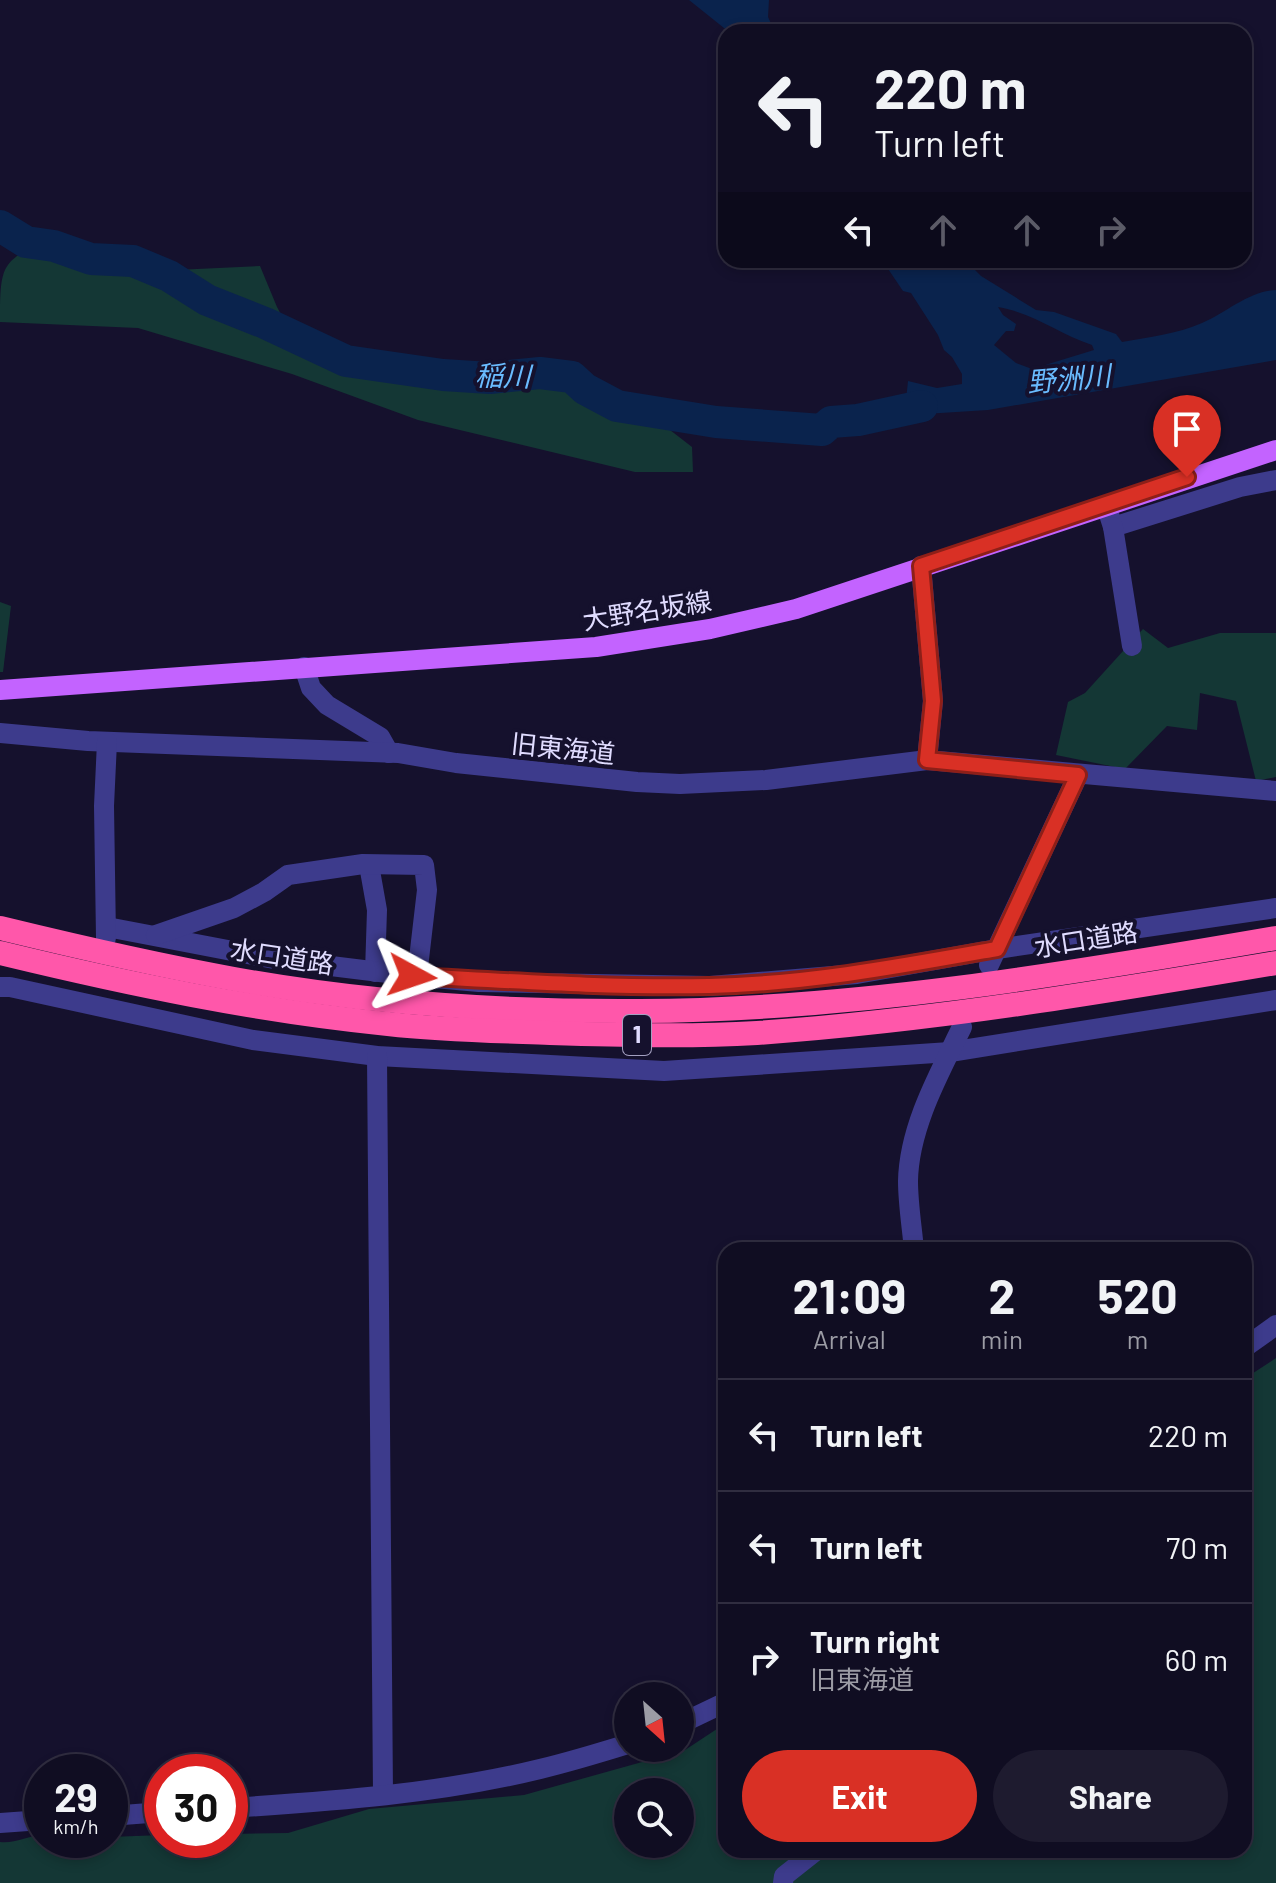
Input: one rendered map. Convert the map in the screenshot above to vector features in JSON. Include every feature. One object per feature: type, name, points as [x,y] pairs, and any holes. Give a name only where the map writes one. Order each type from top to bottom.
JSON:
[{"type":"highway","name":"水口道路","points":[[0,928],[237,980],[341,995],[521,1008],[641,1011],[761,1006],[927,991],[1276,938]]},
{"type":"highway","name":"水口道路","points":[[0,953],[147,987],[308,1015],[467,1030],[661,1035],[755,1033],[878,1022],[1276,963]]},
{"type":"main road","name":"大野名坂線","points":[[0,690],[596,647],[696,631],[796,609],[1276,450]]},
{"type":"street","points":[[1113,527],[1240,487],[1276,480]]},
{"type":"street","points":[[1106,505],[1113,527],[1132,646]]},
{"type":"street","points":[[921,566],[933,701],[927,760]]},
{"type":"street","points":[[304,667],[311,688],[327,705],[380,737],[389,753]]},
{"type":"street","name":"旧東海道","points":[[0,733],[107,742],[389,753],[591,779],[680,784],[766,780],[927,760],[1276,791]]},
{"type":"street","points":[[107,742],[104,806],[107,933],[152,936],[274,959],[479,982],[710,986],[857,974],[993,957],[1276,908]]},
{"type":"street","points":[[993,957],[1078,775]]},
{"type":"street","points":[[152,936],[234,908],[288,875],[369,865],[424,865],[427,890],[417,976]]},
{"type":"street","points":[[369,865],[377,910],[375,972]]},
{"type":"street","points":[[0,987],[104,1000],[253,1040],[377,1056],[664,1071],[950,1052],[1276,1000]]},
{"type":"street","points":[[913,1242],[908,1181],[913,1143],[962,1027]]},
{"type":"street","points":[[377,1056],[383,1795]]},
{"type":"street","points":[[1252,1342],[1276,1325]]},
{"type":"street","points":[[694,1717],[718,1706]]},
{"type":"street","points":[[248,1807],[332,1801],[452,1786],[540,1769],[614,1748]]},
{"type":"street","points":[[0,1823],[24,1821]]},
{"type":"street","points":[[783,1883],[784,1876],[807,1858]]},
{"type":"green space","points":[[57,235],[133,272],[260,266],[298,346],[389,374],[563,384],[661,423],[692,447],[693,472],[635,472],[418,420],[292,374],[138,328],[0,322],[1,286],[8,265],[25,251]]},
{"type":"green space","points":[[0,602],[11,606],[3,672],[0,672]]},
{"type":"green space","points":[[1143,629],[1168,648],[1220,633],[1276,633],[1276,777],[1256,781],[1236,701],[1200,693],[1197,730],[1167,726],[1125,769],[1056,755],[1068,702],[1085,693]]},
{"type":"green space","points":[[1276,1358],[1276,1883],[0,1883],[0,1842],[24,1839],[24,1858],[128,1858],[128,1836],[144,1836],[144,1858],[248,1858],[248,1834],[288,1833],[369,1809],[524,1795],[642,1762],[694,1762],[694,1744],[718,1728],[718,1858],[1252,1858],[1252,1374]]},
{"type":"water","points":[[689,0],[769,0],[768,17],[771,24],[719,24]]},
{"type":"water","name":"野洲川","points":[[887,268],[973,268],[1036,310],[1054,312],[1116,334],[1122,342],[1192,327],[1256,294],[1276,290],[1276,360],[988,410],[877,417],[906,400],[908,381],[937,388],[962,384],[962,374],[944,350],[911,293],[903,291]],"holes":[[[998,307],[1092,345],[1094,350],[1032,369],[1016,363],[994,345],[1006,331],[1014,331],[1016,324]]]},
{"type":"waterway","name":"稲川","points":[[0,226],[26,242],[54,246],[91,259],[133,261],[169,276],[207,300],[346,361],[443,375],[490,378],[540,373],[572,377],[585,389],[617,406],[716,422],[822,430],[831,422],[858,420],[922,406]]},
{"type":"route","points":[[412,976],[479,982],[710,986],[857,974],[997,949],[1078,775],[927,760],[933,701],[921,566],[1187,477]]}]
